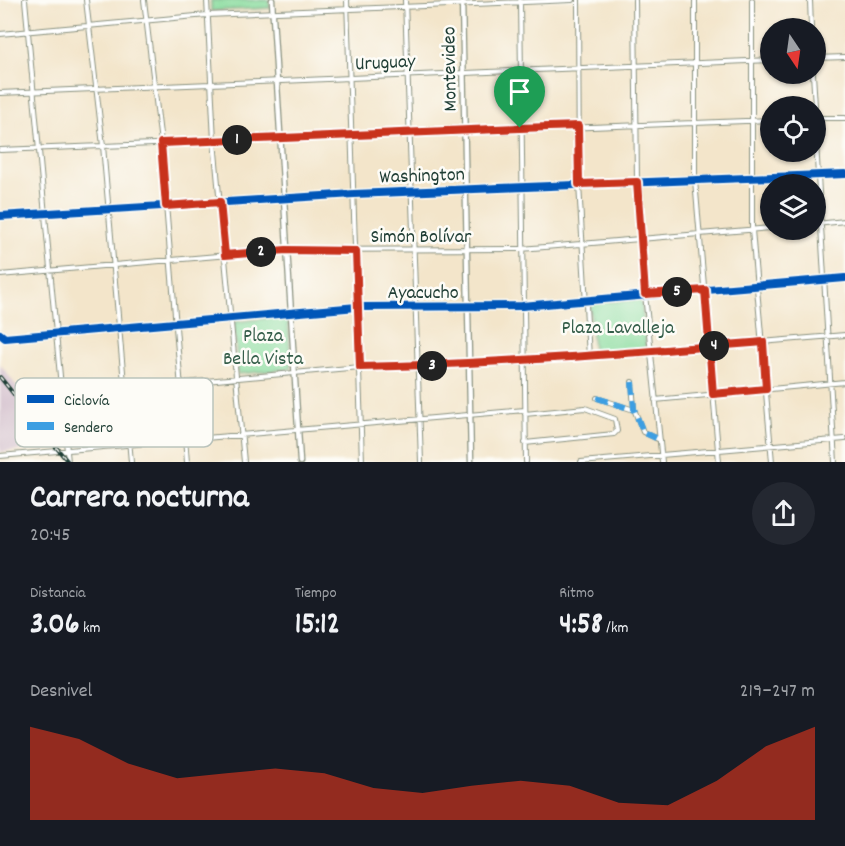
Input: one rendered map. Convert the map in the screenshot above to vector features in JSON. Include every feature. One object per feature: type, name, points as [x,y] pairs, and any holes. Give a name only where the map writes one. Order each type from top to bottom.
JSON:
[{"type":"street","points":[[25,0],[61,378]]},
{"type":"street","points":[[86,0],[103,146],[124,378]]},
{"type":"street","points":[[144,0],[161,143],[181,378]]},
{"type":"street","points":[[207,0],[214,141],[244,462]]},
{"type":"street","points":[[272,0],[300,462]]},
{"type":"street","points":[[347,0],[362,462]]},
{"type":"street","points":[[405,0],[421,462]]},
{"type":"street","points":[[0,34],[207,15],[348,10],[462,2],[572,0]]},
{"type":"street","points":[[578,0],[581,244],[590,357]]},
{"type":"street","points":[[635,0],[637,182],[650,352],[662,462]]},
{"type":"street","points":[[695,0],[695,180],[719,462]]},
{"type":"street","points":[[752,0],[752,230],[772,462]]},
{"type":"street","points":[[810,0],[811,18]]},
{"type":"street","points":[[520,1],[521,249],[526,462]]},
{"type":"street","name":"Montevideo","points":[[462,2],[471,462]]},
{"type":"street","points":[[826,58],[845,57]]},
{"type":"street","name":"Uruguay","points":[[0,93],[760,61]]},
{"type":"street","points":[[826,118],[845,118]]},
{"type":"street","points":[[0,150],[760,120]]},
{"type":"street","name":"Washington","points":[[826,175],[845,174]]},
{"type":"street","name":"Washington","points":[[0,216],[411,191],[760,178]]},
{"type":"street","points":[[826,223],[845,221]]},
{"type":"street","name":"Simón Bolívar","points":[[0,275],[286,250],[521,249],[760,229]]},
{"type":"street","points":[[819,240],[835,462]]},
{"type":"street","name":"Ayacucho","points":[[1,336],[120,329],[357,307],[522,306],[845,278]]},
{"type":"street","points":[[213,380],[360,367],[524,362],[845,335]]},
{"type":"street","points":[[632,382],[634,410],[643,432],[660,440]]},
{"type":"street","points":[[656,400],[845,382]]},
{"type":"street","points":[[597,398],[634,410]]},
{"type":"street","points":[[213,438],[471,414],[589,408],[615,419],[617,431],[614,434],[525,443]]},
{"type":"street","points":[[581,462],[845,439]]},
{"type":"street","points":[[67,447],[68,462]]},
{"type":"street","points":[[0,456],[105,447]]},
{"type":"street","points":[[130,447],[131,462]]},
{"type":"street","points":[[186,447],[187,462]]},
{"type":"street","points":[[9,455],[10,462]]},
{"type":"shaded area","points":[[0,364],[15,384],[15,447],[59,447],[0,452]]},
{"type":"green space","points":[[211,0],[269,0],[270,8],[211,11]]},
{"type":"green space","name":"Plaza Lavalleja","points":[[641,299],[646,345],[644,348],[596,353],[593,350],[590,307],[594,303]]},
{"type":"green space","name":"Plaza Bella Vista","points":[[285,316],[288,318],[291,369],[238,374],[234,322]]},
{"type":"railway","points":[[0,377],[15,396]]},
{"type":"railway","points":[[56,447],[68,462]]},
{"type":"marked path","points":[[632,382],[634,409],[643,432],[660,440]]},
{"type":"marked path","points":[[597,398],[634,410]]},
{"type":"cycle path","points":[[0,216],[354,194],[845,174]]},
{"type":"cycle path","points":[[0,334],[5,338],[357,307],[522,306],[845,278]]},
{"type":"route","points":[[520,128],[161,143],[166,206],[220,202],[225,255],[286,250],[356,251],[360,367],[524,362],[590,357],[710,346],[763,342],[766,389],[713,394],[710,346],[705,290],[645,294],[637,182],[579,184],[578,126],[520,128]]}]
